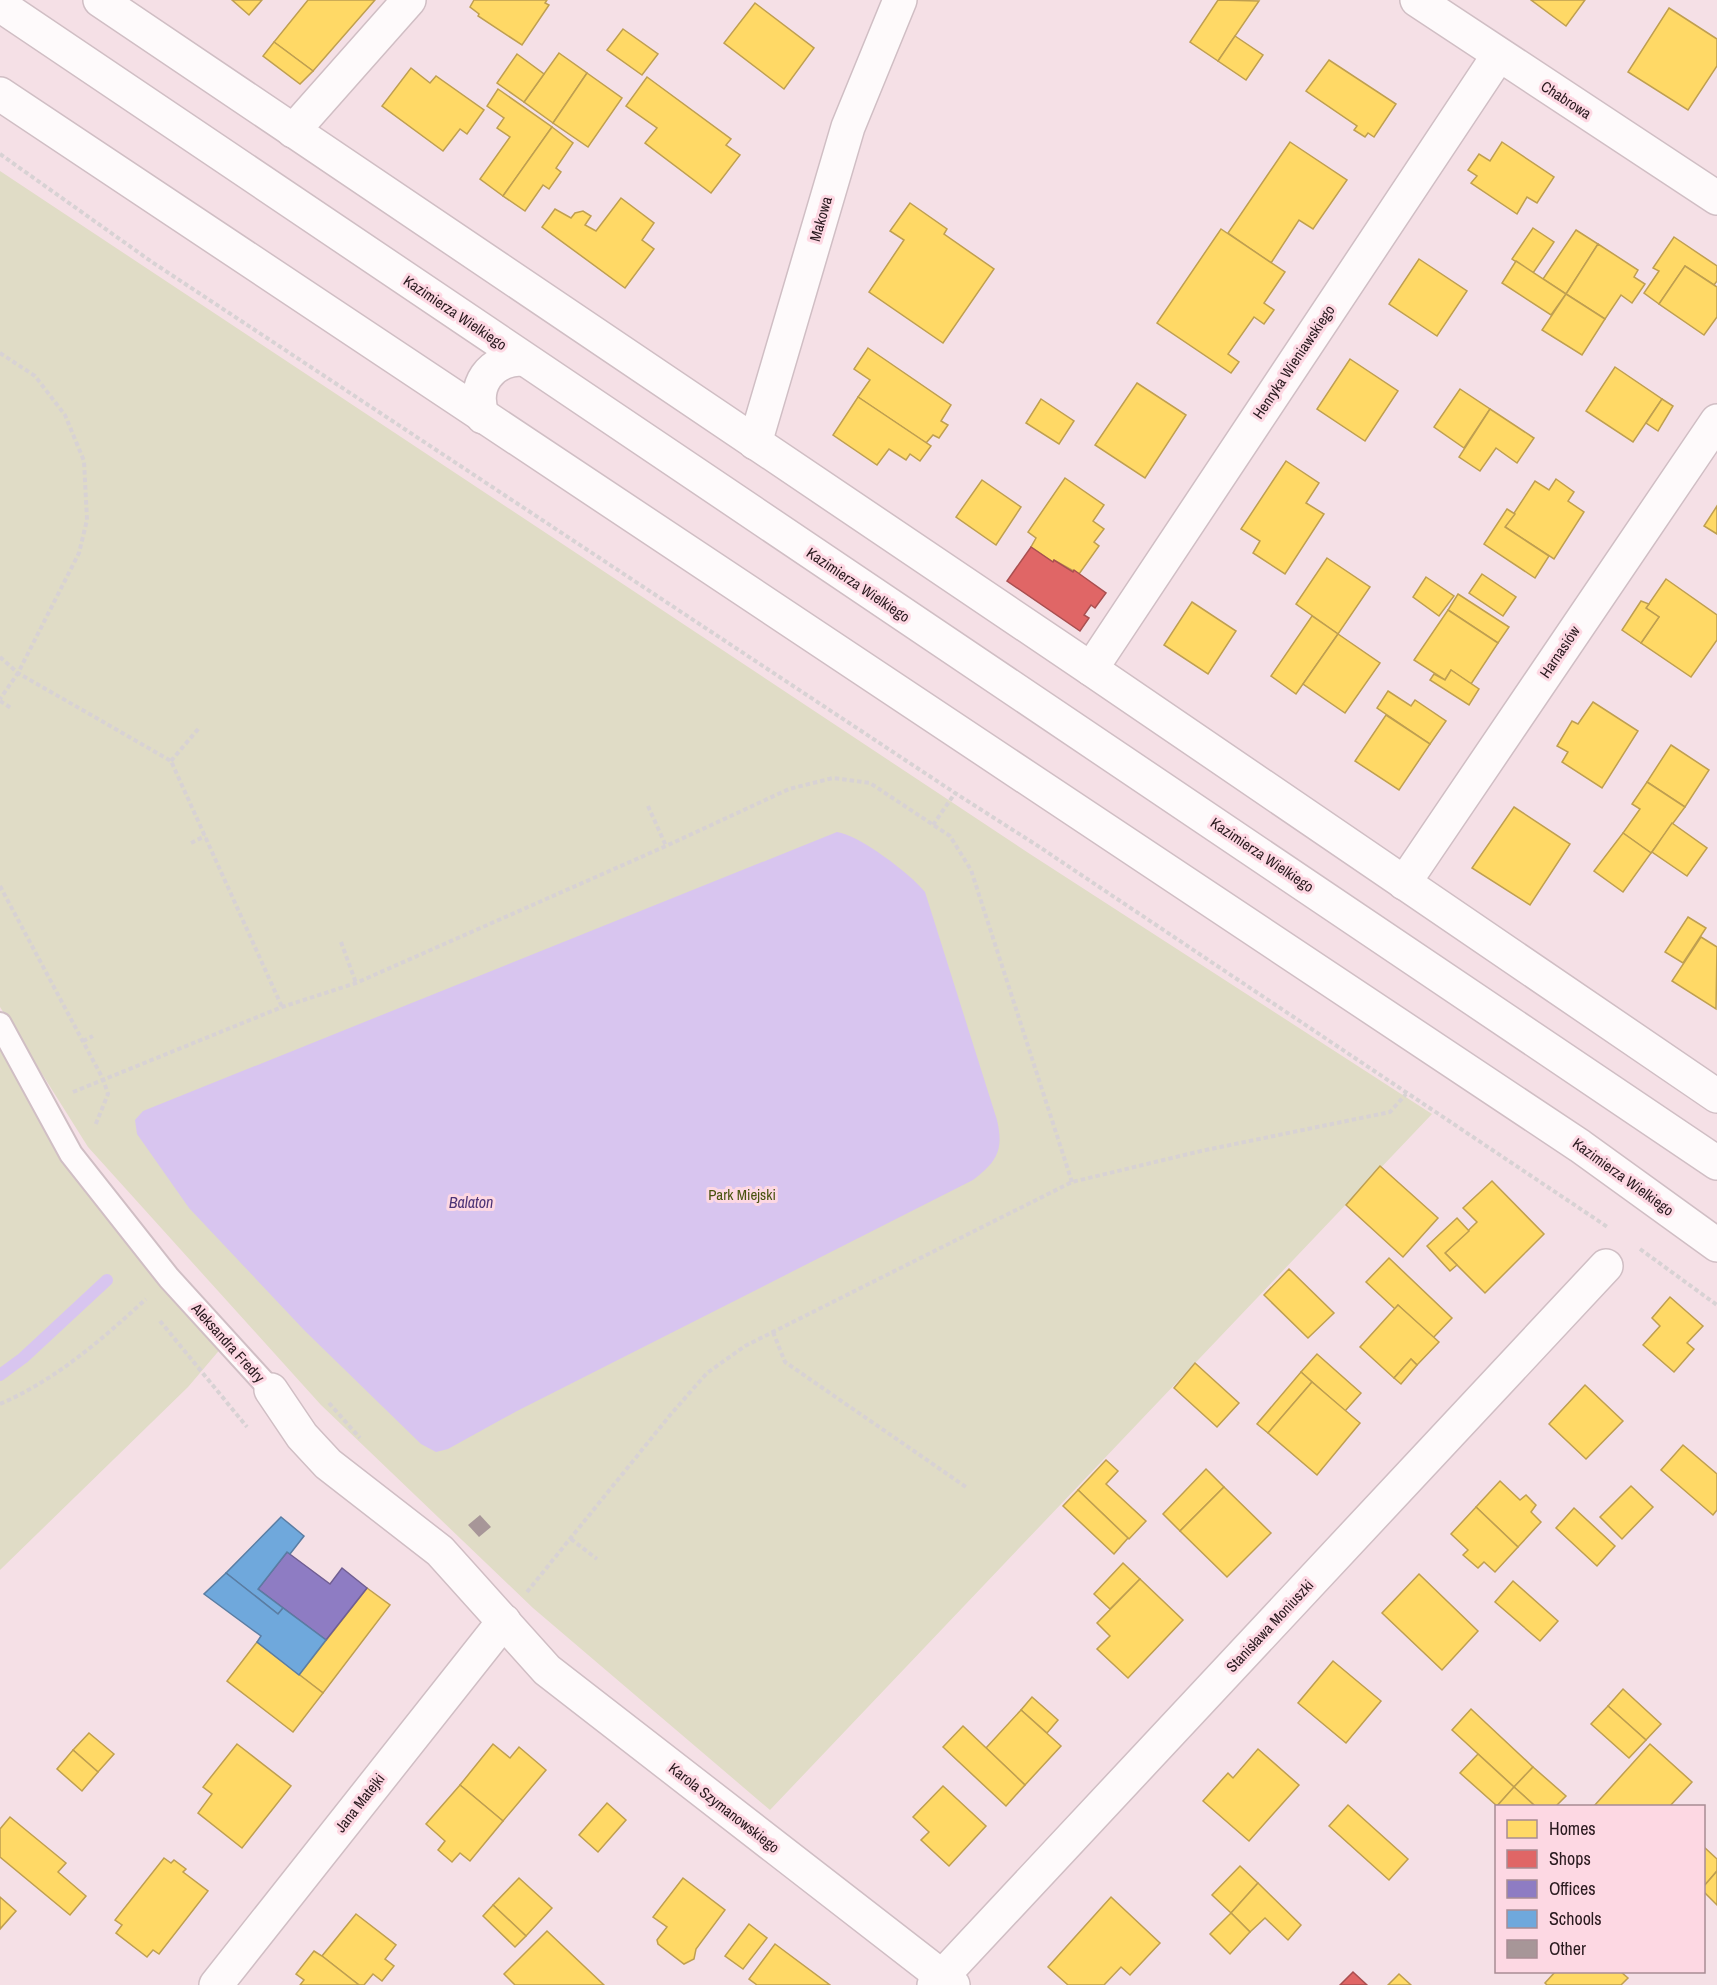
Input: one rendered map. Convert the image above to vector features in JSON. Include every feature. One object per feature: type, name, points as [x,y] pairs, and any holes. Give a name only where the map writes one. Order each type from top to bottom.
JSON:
[{"type":"street","points":[[293,131],[410,0]]},
{"type":"street","name":"Makowa","points":[[755,442],[848,127],[900,0]]},
{"type":"street","name":"Chabrowa","points":[[1417,0],[1498,56],[1717,198]]},
{"type":"street","points":[[103,1],[1717,1096]]},
{"type":"street","name":"Kazimierza Wielkiego","points":[[0,4],[1717,1163]]},
{"type":"street","name":"Henryka Wieniawskiego","points":[[1090,669],[1498,56]]},
{"type":"street","name":"Kazimierza Wielkiego","points":[[0,94],[1580,1146],[1717,1245]]},
{"type":"street","points":[[483,417],[479,406],[482,381],[499,363],[511,359],[524,359]]},
{"type":"street","name":"Harnasiów","points":[[1404,883],[1717,421]]},
{"type":"street","name":"Stanisława Moniuszki","points":[[943,1982],[1606,1266]]},
{"type":"street","name":"Aleksandra Fredry","points":[[271,1390],[302,1436],[328,1464],[440,1551],[504,1621]]},
{"type":"street","name":"Karola Szymanowskiego","points":[[504,1621],[547,1670],[943,1982]]},
{"type":"street","name":"Jana Matejki","points":[[216,1985],[504,1621]]},
{"type":"lane","name":"Aleksandra Fredry","points":[[0,1024],[71,1154],[169,1278],[271,1390]]},
{"type":"path","points":[[0,154],[152,262],[955,794],[1038,846],[1617,1233]]},
{"type":"path","points":[[0,353],[35,376],[65,415],[84,461],[87,488],[87,520],[79,553],[18,673],[0,700],[11,708]]},
{"type":"path","points":[[0,657],[18,673],[171,761],[282,1007]]},
{"type":"path","points":[[171,761],[199,728]]},
{"type":"path","points":[[43,1104],[282,1007],[356,983],[789,789],[833,778],[870,783],[933,825],[950,837],[971,870],[1072,1182]]},
{"type":"path","points":[[933,825],[955,794]]},
{"type":"path","points":[[648,806],[666,846]]},
{"type":"path","points":[[191,843],[204,836]]},
{"type":"path","points":[[0,886],[103,1079],[108,1094],[94,1123],[97,1133]]},
{"type":"path","points":[[341,942],[356,983]]},
{"type":"path","points":[[83,1041],[93,1036]]},
{"type":"path","points":[[504,1621],[707,1373],[745,1346],[1072,1182],[1390,1112],[1406,1094]]},
{"type":"path","points":[[1634,1245],[1717,1305]]},
{"type":"path","points":[[0,1404],[35,1389],[94,1346],[169,1278]]},
{"type":"path","points":[[144,1301],[151,1310]]},
{"type":"path","points":[[158,1319],[255,1436]]},
{"type":"path","points":[[772,1332],[785,1362],[966,1487]]},
{"type":"path","points":[[326,1400],[365,1443]]},
{"type":"path","points":[[571,1539],[597,1559]]},
{"type":"green space","name":"Park Miejski","points":[[0,171],[1030,854],[1432,1114],[770,1810],[533,1608],[321,1405],[88,1147],[0,1007]]},
{"type":"green space","points":[[0,1023],[71,1154],[228,1340],[188,1387],[0,1570]]},
{"type":"water","name":"Balaton","points":[[837,832],[858,840],[884,856],[925,892],[997,1120],[1000,1140],[993,1161],[973,1180],[517,1411],[448,1449],[436,1452],[421,1444],[305,1331],[189,1208],[137,1134],[135,1120],[143,1111]]},
{"type":"building: Homes","points":[[232,0],[262,0],[249,15]]},
{"type":"building: Homes","points":[[308,0],[375,0],[313,71],[274,42]]},
{"type":"building: Homes","points":[[474,0],[547,0],[545,3],[549,5],[522,45],[478,16],[479,14],[470,7]]},
{"type":"building: Homes","points":[[1218,0],[1259,1],[1218,61],[1190,42]]},
{"type":"building: Homes","points":[[1531,0],[1585,0],[1566,26]]},
{"type":"building: Homes","points":[[755,3],[814,48],[784,89],[724,43]]},
{"type":"building: Homes","points":[[1669,8],[1717,39],[1717,66],[1688,110],[1628,72]]},
{"type":"building: Homes","points":[[623,29],[658,54],[642,75],[607,50]]},
{"type":"building: Homes","points":[[1235,36],[1263,55],[1246,80],[1218,61]]},
{"type":"building: Homes","points":[[274,42],[313,71],[300,84],[263,56]]},
{"type":"building: Homes","points":[[559,53],[587,73],[553,123],[524,102]]},
{"type":"building: Homes","points":[[517,54],[544,74],[524,102],[497,83]]},
{"type":"building: Homes","points":[[1329,60],[1396,104],[1374,137],[1368,133],[1365,137],[1354,130],[1357,126],[1306,91]]},
{"type":"building: Homes","points":[[411,68],[430,83],[436,76],[484,110],[467,134],[460,129],[443,151],[382,106]]},
{"type":"building: Homes","points":[[587,73],[622,98],[588,147],[553,123]]},
{"type":"building: Homes","points":[[647,77],[731,139],[726,145],[740,155],[711,193],[645,143],[657,128],[626,106]]},
{"type":"building: Homes","points":[[498,89],[552,127],[503,196],[480,179],[510,137],[497,128],[504,118],[487,106]]},
{"type":"building: Homes","points":[[552,127],[573,143],[556,168],[561,172],[549,189],[543,185],[525,211],[503,196]]},
{"type":"building: Homes","points":[[1290,142],[1347,180],[1313,229],[1299,220],[1271,263],[1228,233]]},
{"type":"building: Homes","points":[[1502,142],[1554,177],[1537,203],[1527,197],[1517,214],[1471,183],[1477,176],[1468,170],[1479,154],[1490,161]]},
{"type":"building: Homes","points":[[621,198],[654,223],[642,240],[654,249],[625,288],[542,227],[555,209],[571,218],[575,213],[583,211],[591,216],[585,225],[596,231]]},
{"type":"building: Homes","points":[[910,203],[947,229],[944,234],[994,269],[943,343],[869,292],[904,240],[890,231]]},
{"type":"building: Homes","points":[[1533,228],[1554,242],[1533,273],[1512,259]]},
{"type":"building: Homes","points":[[1221,229],[1285,272],[1264,303],[1274,310],[1264,324],[1254,317],[1228,354],[1239,362],[1231,373],[1157,323]]},
{"type":"building: Homes","points":[[1576,230],[1598,244],[1566,294],[1543,279]]},
{"type":"building: Homes","points":[[1674,237],[1717,266],[1717,281],[1714,285],[1685,266],[1659,304],[1644,293],[1659,271],[1653,268]]},
{"type":"building: Homes","points":[[1598,244],[1638,270],[1634,277],[1645,284],[1632,303],[1621,295],[1605,319],[1566,294]]},
{"type":"building: Homes","points":[[1419,259],[1467,291],[1437,336],[1389,304]]},
{"type":"building: Homes","points":[[1516,261],[1566,294],[1551,315],[1502,283]]},
{"type":"building: Homes","points":[[1685,266],[1717,287],[1717,317],[1704,335],[1659,304]]},
{"type":"building: Homes","points":[[1566,294],[1605,319],[1582,355],[1542,330]]},
{"type":"building: Homes","points":[[868,348],[951,405],[941,421],[948,425],[939,438],[933,435],[926,443],[858,397],[870,380],[854,369]]},
{"type":"building: Homes","points":[[1350,359],[1398,391],[1365,441],[1317,409]]},
{"type":"building: Homes","points":[[1615,367],[1662,399],[1633,442],[1586,411]]},
{"type":"building: Homes","points":[[1137,383],[1186,415],[1145,478],[1095,445]]},
{"type":"building: Homes","points":[[1460,389],[1490,409],[1464,448],[1434,427]]},
{"type":"building: Homes","points":[[858,397],[931,446],[920,461],[910,454],[906,460],[889,449],[877,465],[833,435]]},
{"type":"building: Homes","points":[[1041,399],[1074,421],[1059,444],[1026,423]]},
{"type":"building: Homes","points":[[1662,399],[1673,406],[1658,431],[1646,423]]},
{"type":"building: Homes","points":[[1490,409],[1534,438],[1517,463],[1496,448],[1480,471],[1459,457]]},
{"type":"building: Homes","points":[[1286,461],[1319,483],[1306,503],[1324,514],[1285,574],[1253,553],[1260,541],[1241,529]]},
{"type":"building: Homes","points":[[1065,478],[1104,505],[1093,521],[1104,529],[1094,542],[1099,546],[1079,574],[1054,560],[1053,562],[1031,547],[1036,538],[1028,532]]},
{"type":"building: Homes","points":[[1556,479],[1574,492],[1568,501],[1584,512],[1554,559],[1505,527],[1535,481],[1549,490]]},
{"type":"building: Homes","points":[[982,480],[1021,507],[996,545],[956,517]]},
{"type":"building: Homes","points":[[1717,506],[1717,534],[1704,526]]},
{"type":"building: Homes","points":[[1507,509],[1515,514],[1505,527],[1549,556],[1535,578],[1484,544]]},
{"type":"building: Homes","points":[[1327,558],[1370,587],[1338,634],[1296,604]]},
{"type":"building: Homes","points":[[1482,574],[1516,597],[1503,616],[1469,593]]},
{"type":"building: Homes","points":[[1426,577],[1454,596],[1439,616],[1413,597]]},
{"type":"building: Homes","points":[[1666,579],[1717,615],[1717,640],[1691,677],[1641,643],[1659,617],[1646,608]]},
{"type":"building: Homes","points":[[1458,594],[1509,627],[1498,643],[1448,610]]},
{"type":"building: Homes","points":[[1641,601],[1649,604],[1646,608],[1659,617],[1641,643],[1622,630]]},
{"type":"building: Homes","points":[[1192,602],[1236,631],[1208,674],[1164,645]]},
{"type":"building: Homes","points":[[1448,610],[1498,643],[1471,684],[1451,670],[1445,680],[1414,660]]},
{"type":"building: Homes","points":[[1312,616],[1338,634],[1296,694],[1271,676]]},
{"type":"building: Homes","points":[[1338,634],[1380,663],[1345,713],[1303,684]]},
{"type":"building: Homes","points":[[1451,670],[1479,689],[1469,705],[1430,680],[1434,674],[1445,680]]},
{"type":"building: Homes","points":[[1388,691],[1411,706],[1415,700],[1446,721],[1430,744],[1377,708]]},
{"type":"building: Homes","points":[[1593,702],[1638,731],[1602,788],[1562,762],[1568,752],[1557,746],[1572,721],[1578,724]]},
{"type":"building: Homes","points":[[1386,715],[1430,744],[1399,790],[1355,761]]},
{"type":"building: Homes","points":[[1671,745],[1709,770],[1685,807],[1647,782]]},
{"type":"building: Homes","points":[[1647,782],[1685,807],[1651,853],[1623,833],[1640,809],[1632,804]]},
{"type":"building: Homes","points":[[1514,807],[1570,844],[1530,905],[1472,868]]},
{"type":"building: Homes","points":[[1672,823],[1707,848],[1687,876],[1652,852]]},
{"type":"building: Homes","points":[[1623,833],[1651,853],[1623,892],[1594,871]]},
{"type":"building: Homes","points":[[1688,917],[1706,928],[1683,963],[1665,952]]},
{"type":"building: Homes","points":[[1701,937],[1717,947],[1716,1009],[1672,981]]},
{"type":"building: Homes","points":[[1380,1166],[1438,1218],[1403,1257],[1346,1205]]},
{"type":"building: Homes","points":[[1492,1181],[1544,1234],[1485,1293],[1445,1253],[1477,1222],[1463,1208]]},
{"type":"building: Homes","points":[[1457,1218],[1469,1231],[1445,1253],[1457,1265],[1450,1271],[1427,1246]]},
{"type":"building: Homes","points":[[1389,1258],[1452,1318],[1433,1338],[1398,1305],[1395,1309],[1366,1282]]},
{"type":"building: Homes","points":[[1289,1269],[1334,1313],[1308,1338],[1264,1295]]},
{"type":"building: Homes","points":[[1670,1297],[1703,1326],[1687,1343],[1694,1349],[1674,1372],[1643,1345],[1660,1326],[1652,1318]]},
{"type":"building: Homes","points":[[1398,1305],[1439,1342],[1417,1365],[1411,1359],[1394,1378],[1360,1347]]},
{"type":"building: Homes","points":[[1317,1354],[1361,1393],[1345,1411],[1301,1372]]},
{"type":"building: Homes","points":[[1411,1359],[1417,1365],[1401,1384],[1394,1378]]},
{"type":"building: Homes","points":[[1195,1363],[1239,1403],[1217,1427],[1174,1388]]},
{"type":"building: Homes","points":[[1301,1372],[1312,1382],[1268,1433],[1257,1424]]},
{"type":"building: Homes","points":[[1312,1382],[1360,1423],[1317,1475],[1268,1433]]},
{"type":"building: Homes","points":[[1585,1385],[1623,1421],[1586,1459],[1549,1424]]},
{"type":"building: Homes","points":[[1683,1445],[1717,1474],[1717,1510],[1713,1515],[1661,1470]]},
{"type":"building: Homes","points":[[1106,1460],[1118,1471],[1106,1484],[1146,1521],[1129,1539],[1078,1490]]},
{"type":"building: Homes","points":[[1206,1469],[1224,1487],[1180,1531],[1163,1514]]},
{"type":"building: Homes","points":[[1500,1481],[1520,1500],[1526,1495],[1536,1505],[1531,1512],[1541,1522],[1518,1547],[1476,1507]]},
{"type":"building: Homes","points":[[1631,1486],[1653,1507],[1622,1539],[1600,1517]]},
{"type":"building: Homes","points":[[1224,1487],[1271,1533],[1227,1577],[1180,1531]]},
{"type":"building: Homes","points":[[1078,1490],[1128,1538],[1114,1554],[1063,1506]]},
{"type":"building: Homes","points":[[1476,1507],[1518,1547],[1495,1572],[1484,1562],[1478,1568],[1463,1555],[1468,1550],[1451,1534]]},
{"type":"building: Homes","points":[[1574,1508],[1615,1546],[1597,1566],[1556,1528]]},
{"type":"building: Homes","points":[[1123,1563],[1140,1579],[1110,1609],[1094,1594]]},
{"type":"building: Homes","points":[[1419,1574],[1478,1631],[1442,1670],[1382,1613]]},
{"type":"building: Homes","points":[[1140,1579],[1183,1620],[1128,1678],[1097,1649],[1110,1636],[1097,1623]]},
{"type":"building: Homes","points":[[1513,1581],[1558,1621],[1540,1641],[1495,1602]]},
{"type":"building: Homes","points":[[367,1588],[390,1605],[323,1693],[299,1675]]},
{"type":"building: Homes","points":[[257,1642],[323,1693],[293,1732],[227,1681]]},
{"type":"building: Homes","points":[[1333,1661],[1381,1701],[1346,1743],[1298,1703]]},
{"type":"building: Homes","points":[[1623,1689],[1661,1724],[1646,1740],[1608,1706]]},
{"type":"building: Homes","points":[[1032,1697],[1058,1720],[1047,1733],[1021,1710]]},
{"type":"building: Homes","points":[[1608,1706],[1646,1740],[1629,1758],[1591,1724]]},
{"type":"building: Homes","points":[[1471,1709],[1533,1767],[1514,1787],[1452,1730]]},
{"type":"building: Homes","points":[[1021,1710],[1061,1746],[1025,1785],[986,1748]]},
{"type":"building: Homes","points":[[963,1726],[1025,1785],[1006,1806],[943,1747]]},
{"type":"building: Homes","points":[[89,1733],[114,1754],[98,1772],[73,1750]]},
{"type":"building: Homes","points":[[237,1744],[291,1786],[242,1848],[198,1813],[212,1794],[203,1787]]},
{"type":"building: Homes","points":[[493,1744],[510,1758],[519,1747],[546,1770],[503,1821],[460,1785]]},
{"type":"building: Homes","points":[[1650,1744],[1692,1782],[1671,1805],[1595,1805]]},
{"type":"building: Homes","points":[[1258,1749],[1299,1785],[1249,1841],[1203,1801],[1228,1773],[1233,1778]]},
{"type":"building: Homes","points":[[73,1750],[98,1772],[82,1791],[57,1769]]},
{"type":"building: Homes","points":[[1478,1754],[1514,1787],[1496,1805],[1460,1773]]},
{"type":"building: Homes","points":[[1533,1767],[1566,1796],[1557,1805],[1534,1805],[1514,1787]]},
{"type":"building: Homes","points":[[460,1785],[503,1821],[470,1861],[460,1853],[452,1862],[438,1850],[445,1841],[426,1824]]},
{"type":"building: Homes","points":[[943,1786],[986,1826],[949,1866],[921,1840],[929,1832],[913,1817]]},
{"type":"building: Homes","points":[[1514,1787],[1534,1805],[1498,1805]]},
{"type":"building: Homes","points":[[607,1803],[626,1820],[598,1852],[579,1835]]},
{"type":"building: Homes","points":[[1348,1805],[1408,1859],[1389,1880],[1329,1826]]},
{"type":"building: Homes","points":[[10,1817],[66,1863],[58,1872],[86,1896],[70,1915],[0,1857],[0,1829]]},
{"type":"building: Homes","points":[[1705,1848],[1717,1859],[1717,1871],[1705,1885]]},
{"type":"building: Homes","points":[[164,1858],[171,1863],[174,1860],[186,1869],[183,1872],[208,1891],[159,1954],[153,1950],[147,1957],[116,1933],[122,1925],[115,1920]]},
{"type":"building: Homes","points":[[1240,1866],[1258,1883],[1231,1913],[1212,1895]]},
{"type":"building: Homes","points":[[1717,1871],[1717,1905],[1705,1893],[1705,1885]]},
{"type":"building: Homes","points":[[519,1878],[552,1908],[526,1936],[493,1905]]},
{"type":"building: Homes","points":[[683,1878],[725,1910],[696,1949],[694,1959],[684,1964],[658,1944],[657,1940],[667,1927],[653,1917]]},
{"type":"building: Homes","points":[[1258,1883],[1301,1925],[1288,1940],[1265,1918],[1250,1932],[1231,1913]]},
{"type":"building: Homes","points":[[0,1897],[16,1911],[0,1929]]},
{"type":"building: Homes","points":[[1111,1897],[1160,1943],[1130,1975],[1121,1967],[1104,1985],[1068,1985],[1048,1967]]},
{"type":"building: Homes","points":[[493,1905],[526,1936],[515,1947],[483,1916]]},
{"type":"building: Homes","points":[[1231,1913],[1250,1932],[1230,1954],[1210,1934]]},
{"type":"building: Homes","points":[[356,1914],[396,1945],[385,1959],[394,1966],[382,1981],[373,1974],[364,1985],[359,1985],[322,1956]]},
{"type":"building: Homes","points":[[749,1924],[767,1938],[743,1969],[725,1956]]},
{"type":"building: Homes","points":[[547,1931],[604,1985],[515,1985],[504,1974]]},
{"type":"building: Homes","points":[[775,1944],[830,1985],[757,1985],[749,1979]]},
{"type":"building: Homes","points":[[314,1951],[359,1985],[300,1985],[304,1980],[296,1974]]},
{"type":"building: Homes","points":[[1554,1973],[1622,1973],[1628,1978],[1621,1985],[1547,1985],[1545,1983]]},
{"type":"building: Homes","points":[[1399,1974],[1411,1985],[1388,1985]]},
{"type":"building: Shops","points":[[1031,547],[1053,562],[1054,560],[1073,572],[1074,570],[1106,593],[1095,608],[1091,605],[1084,615],[1089,618],[1080,631],[1007,581]]},
{"type":"building: Shops","points":[[1353,1972],[1367,1985],[1340,1985]]},
{"type":"building: Offices","points":[[287,1552],[330,1584],[342,1568],[367,1588],[326,1640],[258,1589]]},
{"type":"building: Schools","points":[[281,1517],[304,1536],[290,1554],[287,1552],[258,1589],[283,1608],[278,1614],[226,1573]]},
{"type":"building: Schools","points":[[226,1573],[278,1614],[283,1608],[326,1640],[299,1675],[257,1642],[261,1636],[204,1594]]},
{"type":"building: Other","points":[[480,1515],[491,1527],[479,1537],[468,1525]]},
{"type":"waterway","points":[[0,1375],[23,1358],[107,1280]]}]
